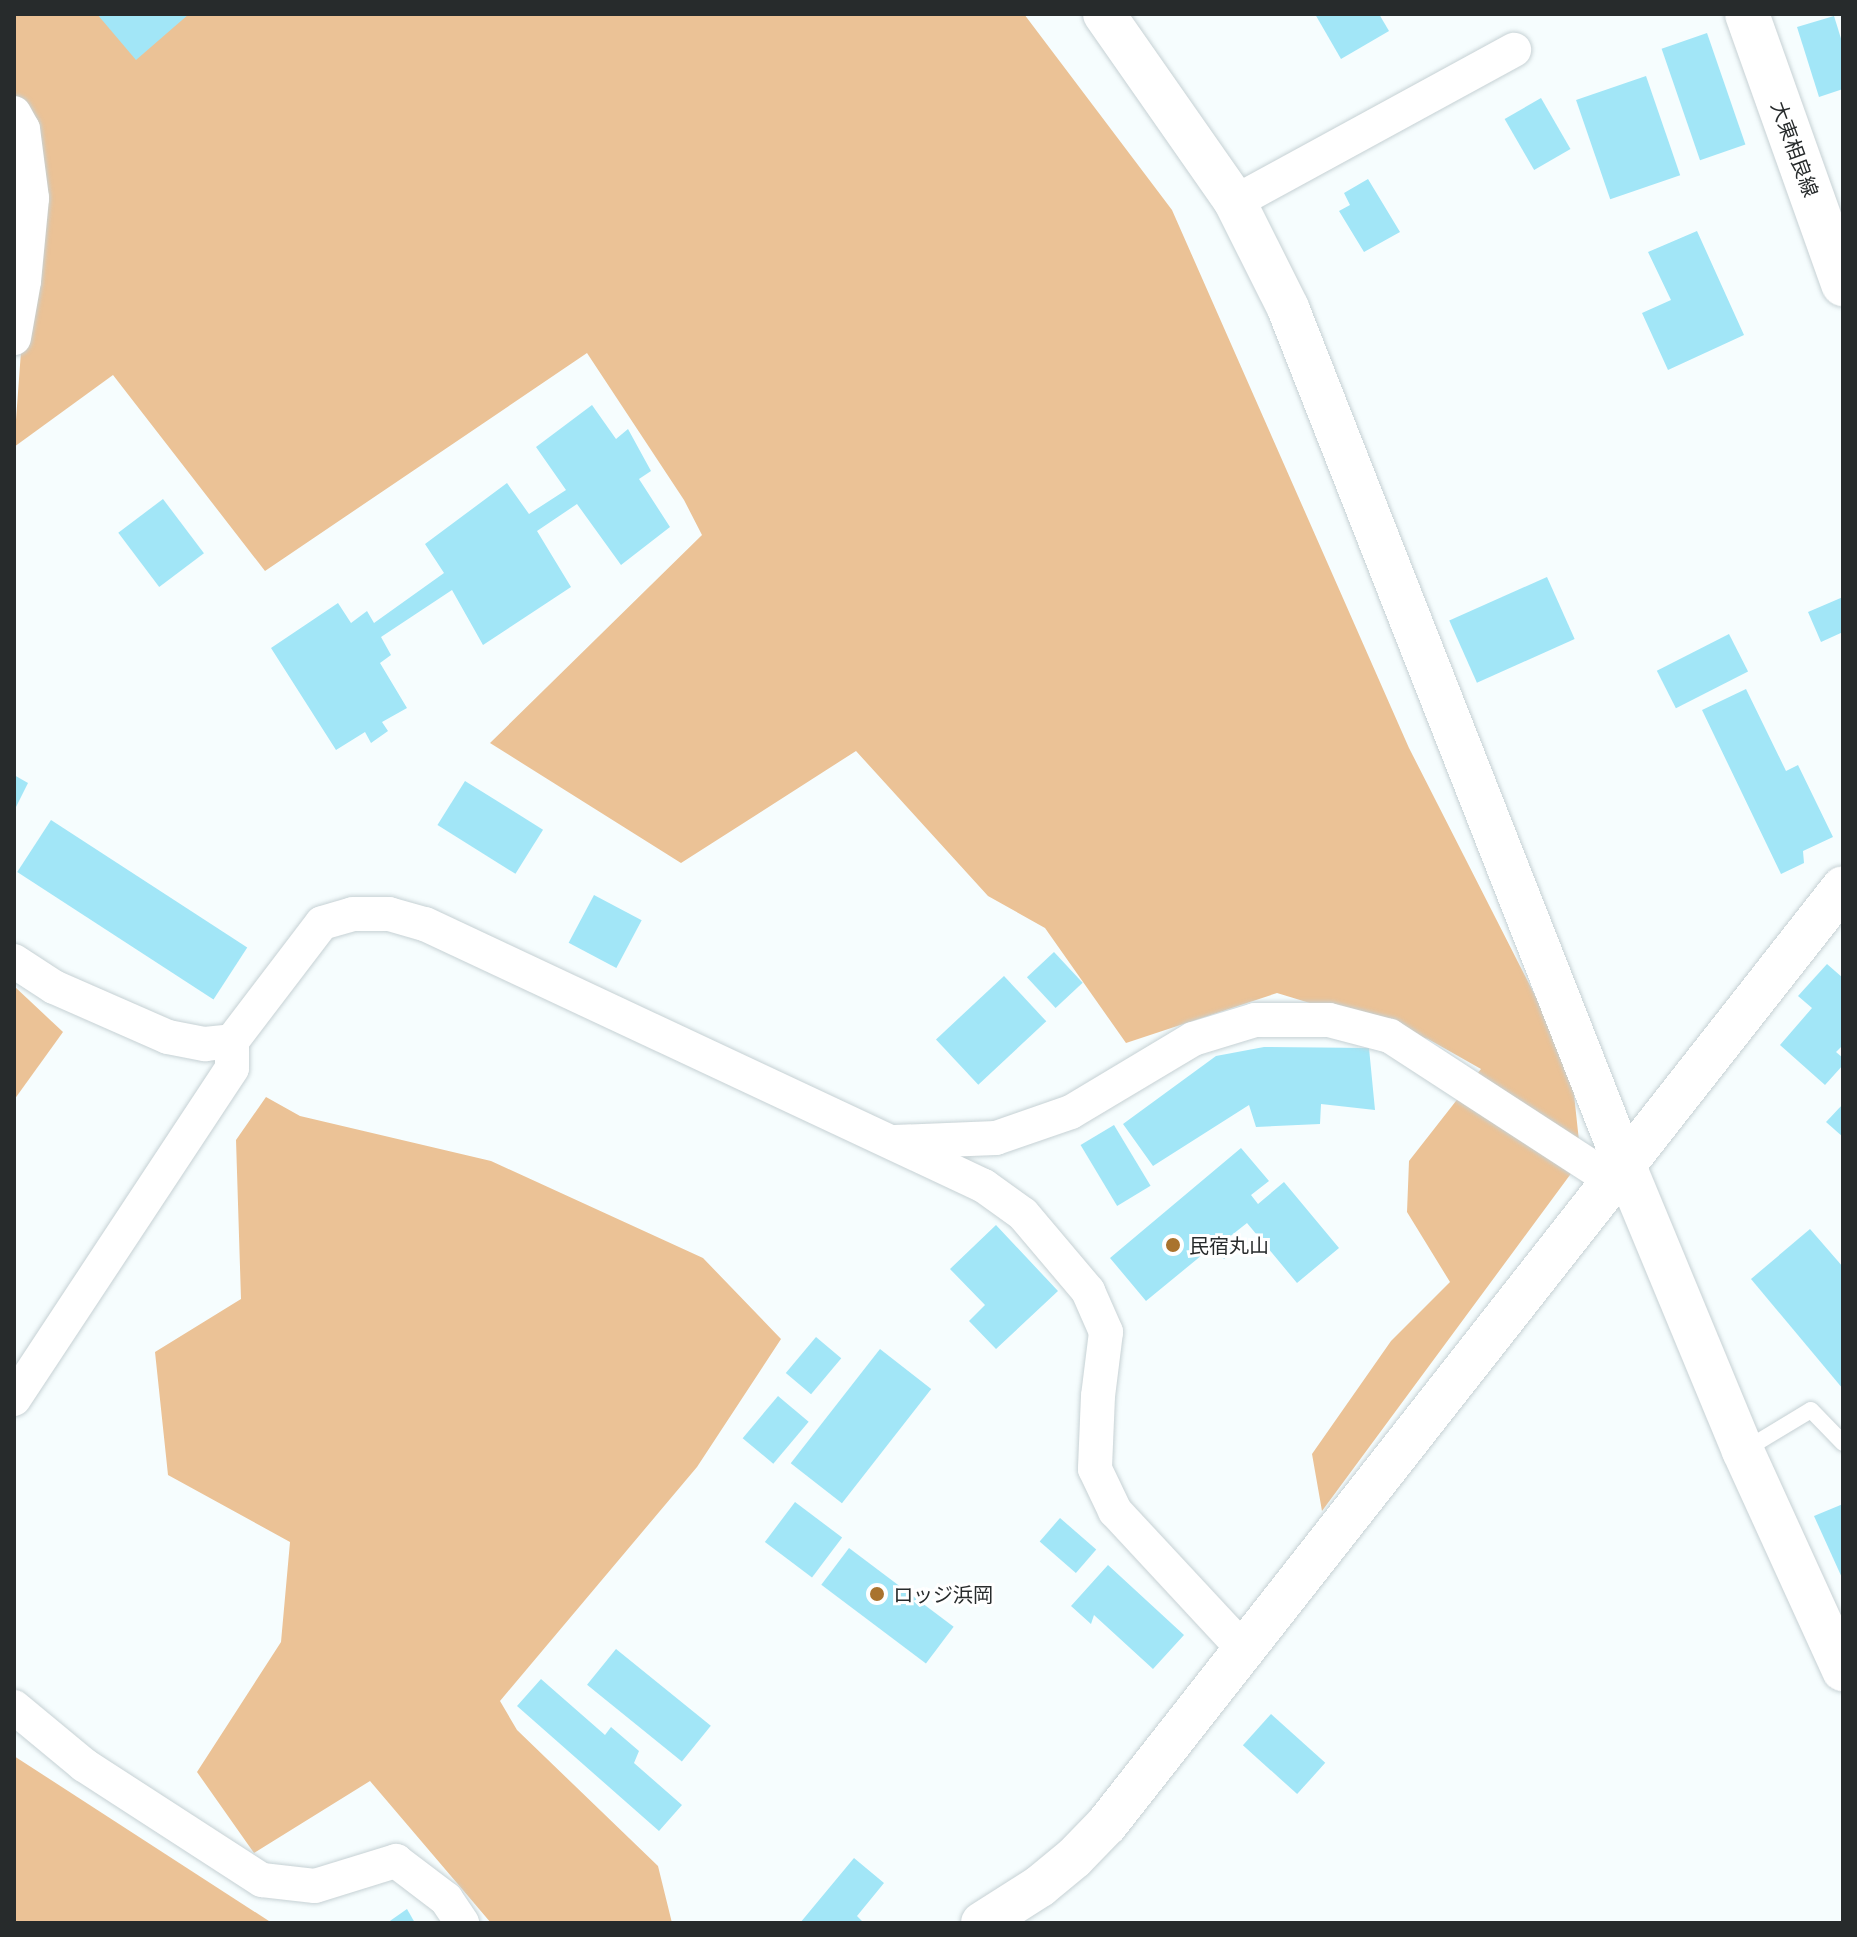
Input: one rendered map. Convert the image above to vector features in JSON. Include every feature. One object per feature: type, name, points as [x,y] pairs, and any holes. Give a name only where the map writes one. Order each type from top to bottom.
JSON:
[{"type":"main road","name":"大東相良線","points":[[1747,14],[1843,284]]},
{"type":"street","points":[[1104,14],[1235,202],[1288,308],[1340,434],[1619,1174],[1743,1451],[1838,1646]]},
{"type":"street","points":[[1235,202],[1514,50]]},
{"type":"street","points":[[14,113],[23,129],[32,198],[24,281],[14,338]]},
{"type":"street","points":[[982,1923],[1040,1886],[1074,1858],[1107,1824],[1843,887]]},
{"type":"street","points":[[14,1399],[232,1068],[232,1041],[322,923],[353,914],[389,914],[425,924],[984,1186],[1023,1214],[1088,1291],[1106,1332],[1098,1396],[1095,1469],[1115,1511],[1244,1650]]},
{"type":"street","points":[[14,961],[54,987],[168,1037],[205,1044],[232,1041]]},
{"type":"street","points":[[891,1142],[996,1138],[1071,1112],[1193,1039],[1255,1020],[1329,1020],[1390,1036],[1619,1174]]},
{"type":"street","points":[[14,1707],[84,1765],[262,1880],[315,1886],[396,1861],[446,1899],[462,1923]]},
{"type":"lane","points":[[1743,1451],[1811,1410],[1843,1443]]},
{"type":"shaded area","points":[[14,14],[1024,14],[1172,210],[1409,748],[1571,1066],[1581,1160],[1322,1511],[1312,1454],[1391,1341],[1450,1282],[1407,1212],[1409,1161],[1481,1069],[1428,1039],[1277,993],[1126,1043],[1045,928],[988,896],[856,751],[681,863],[490,743],[702,535],[684,500],[587,353],[265,571],[113,375],[14,447],[31,215],[14,118]]},
{"type":"shaded area","points":[[14,986],[63,1032],[14,1100]]},
{"type":"shaded area","points":[[266,1097],[300,1116],[491,1161],[703,1258],[781,1339],[697,1467],[500,1701],[517,1730],[658,1866],[672,1923],[491,1923],[370,1781],[254,1853],[197,1772],[281,1642],[290,1542],[168,1475],[155,1352],[241,1299],[236,1140]]},
{"type":"shaded area","points":[[14,1756],[272,1923],[14,1923]]},
{"type":"building","points":[[97,14],[189,14],[136,60]]},
{"type":"building","points":[[1315,14],[1379,14],[1389,31],[1341,59]]},
{"type":"building","points":[[1834,16],[1843,45],[1843,89],[1819,97],[1797,27]]},
{"type":"building","points":[[1707,33],[1745,145],[1700,160],[1662,49]]},
{"type":"building","points":[[1646,76],[1680,175],[1610,199],[1576,100]]},
{"type":"building","points":[[1541,98],[1570,149],[1534,170],[1505,119]]},
{"type":"building","points":[[1368,179],[1400,232],[1364,252],[1339,211],[1350,205],[1344,193]]},
{"type":"building","points":[[1697,231],[1744,335],[1668,370],[1642,313],[1671,300],[1648,252]]},
{"type":"building","points":[[592,405],[616,439],[628,429],[651,471],[639,479],[670,527],[621,565],[577,504],[537,531],[571,587],[483,645],[452,590],[381,637],[391,655],[380,663],[407,708],[382,722],[388,731],[371,743],[365,732],[336,750],[271,648],[338,603],[351,623],[367,611],[374,623],[444,573],[425,544],[507,483],[529,514],[566,490],[536,447]]},
{"type":"building","points":[[163,499],[204,553],[159,587],[118,533]]},
{"type":"building","points":[[1547,577],[1575,639],[1477,683],[1449,621]]},
{"type":"building","points":[[1843,597],[1843,632],[1821,642],[1808,612]]},
{"type":"building","points":[[1729,634],[1748,671],[1676,708],[1657,671]]},
{"type":"building","points":[[1746,689],[1786,771],[1798,765],[1833,837],[1803,851],[1804,863],[1781,874],[1702,710]]},
{"type":"building","points":[[14,775],[28,783],[14,811]]},
{"type":"building","points":[[465,781],[543,830],[515,874],[437,825]]},
{"type":"building","points":[[51,820],[247,947],[213,999],[17,872]]},
{"type":"building","points":[[594,895],[642,920],[616,968],[569,943]]},
{"type":"building","points":[[1054,952],[1083,983],[1056,1008],[1027,977]]},
{"type":"building","points":[[1827,964],[1843,978],[1843,1045],[1836,1052],[1843,1058],[1843,1065],[1825,1085],[1780,1045],[1812,1008],[1798,996]]},
{"type":"building","points":[[1004,976],[1046,1021],[978,1085],[936,1039]]},
{"type":"building","points":[[1264,1047],[1369,1048],[1375,1110],[1321,1104],[1320,1124],[1256,1127],[1249,1105],[1153,1166],[1123,1124],[1216,1056]]},
{"type":"building","points":[[1843,1104],[1843,1137],[1826,1122]]},
{"type":"building","points":[[1114,1125],[1151,1186],[1117,1206],[1081,1145]]},
{"type":"building","points":[[1241,1148],[1269,1181],[1251,1195],[1258,1204],[1284,1182],[1339,1248],[1297,1283],[1247,1223],[1228,1238],[1237,1248],[1224,1259],[1213,1246],[1146,1301],[1110,1258]]},
{"type":"building","points":[[996,1225],[1058,1291],[996,1349],[969,1321],[985,1305],[950,1269]]},
{"type":"building","points":[[1810,1229],[1843,1267],[1843,1389],[1751,1279]]},
{"type":"building","points":[[816,1337],[841,1358],[811,1394],[786,1373]]},
{"type":"building","points":[[880,1349],[931,1389],[842,1503],[791,1463]]},
{"type":"building","points":[[778,1396],[809,1422],[773,1464],[743,1438]]},
{"type":"building","points":[[795,1502],[842,1538],[812,1577],[765,1542]]},
{"type":"building","points":[[1843,1504],[1843,1580],[1814,1516]]},
{"type":"building","points":[[1060,1518],[1096,1549],[1076,1573],[1040,1541]]},
{"type":"building","points":[[849,1548],[954,1627],[926,1664],[821,1585]]},
{"type":"building","points":[[1108,1565],[1184,1635],[1153,1669],[1094,1615],[1091,1624],[1071,1606]]},
{"type":"building","points":[[616,1649],[711,1726],[682,1762],[587,1685]]},
{"type":"building","points":[[541,1679],[605,1735],[611,1727],[639,1751],[634,1763],[682,1805],[659,1831],[517,1706]]},
{"type":"building","points":[[1271,1714],[1325,1763],[1297,1794],[1243,1745]]},
{"type":"building","points":[[854,1858],[884,1883],[857,1916],[864,1923],[800,1923]]},
{"type":"building","points":[[407,1909],[415,1923],[387,1923]]},
{"type":"place","name":"民宿丸山","points":[[1173,1245]]},
{"type":"place","name":"ロッジ浜岡","points":[[877,1594]]}]
